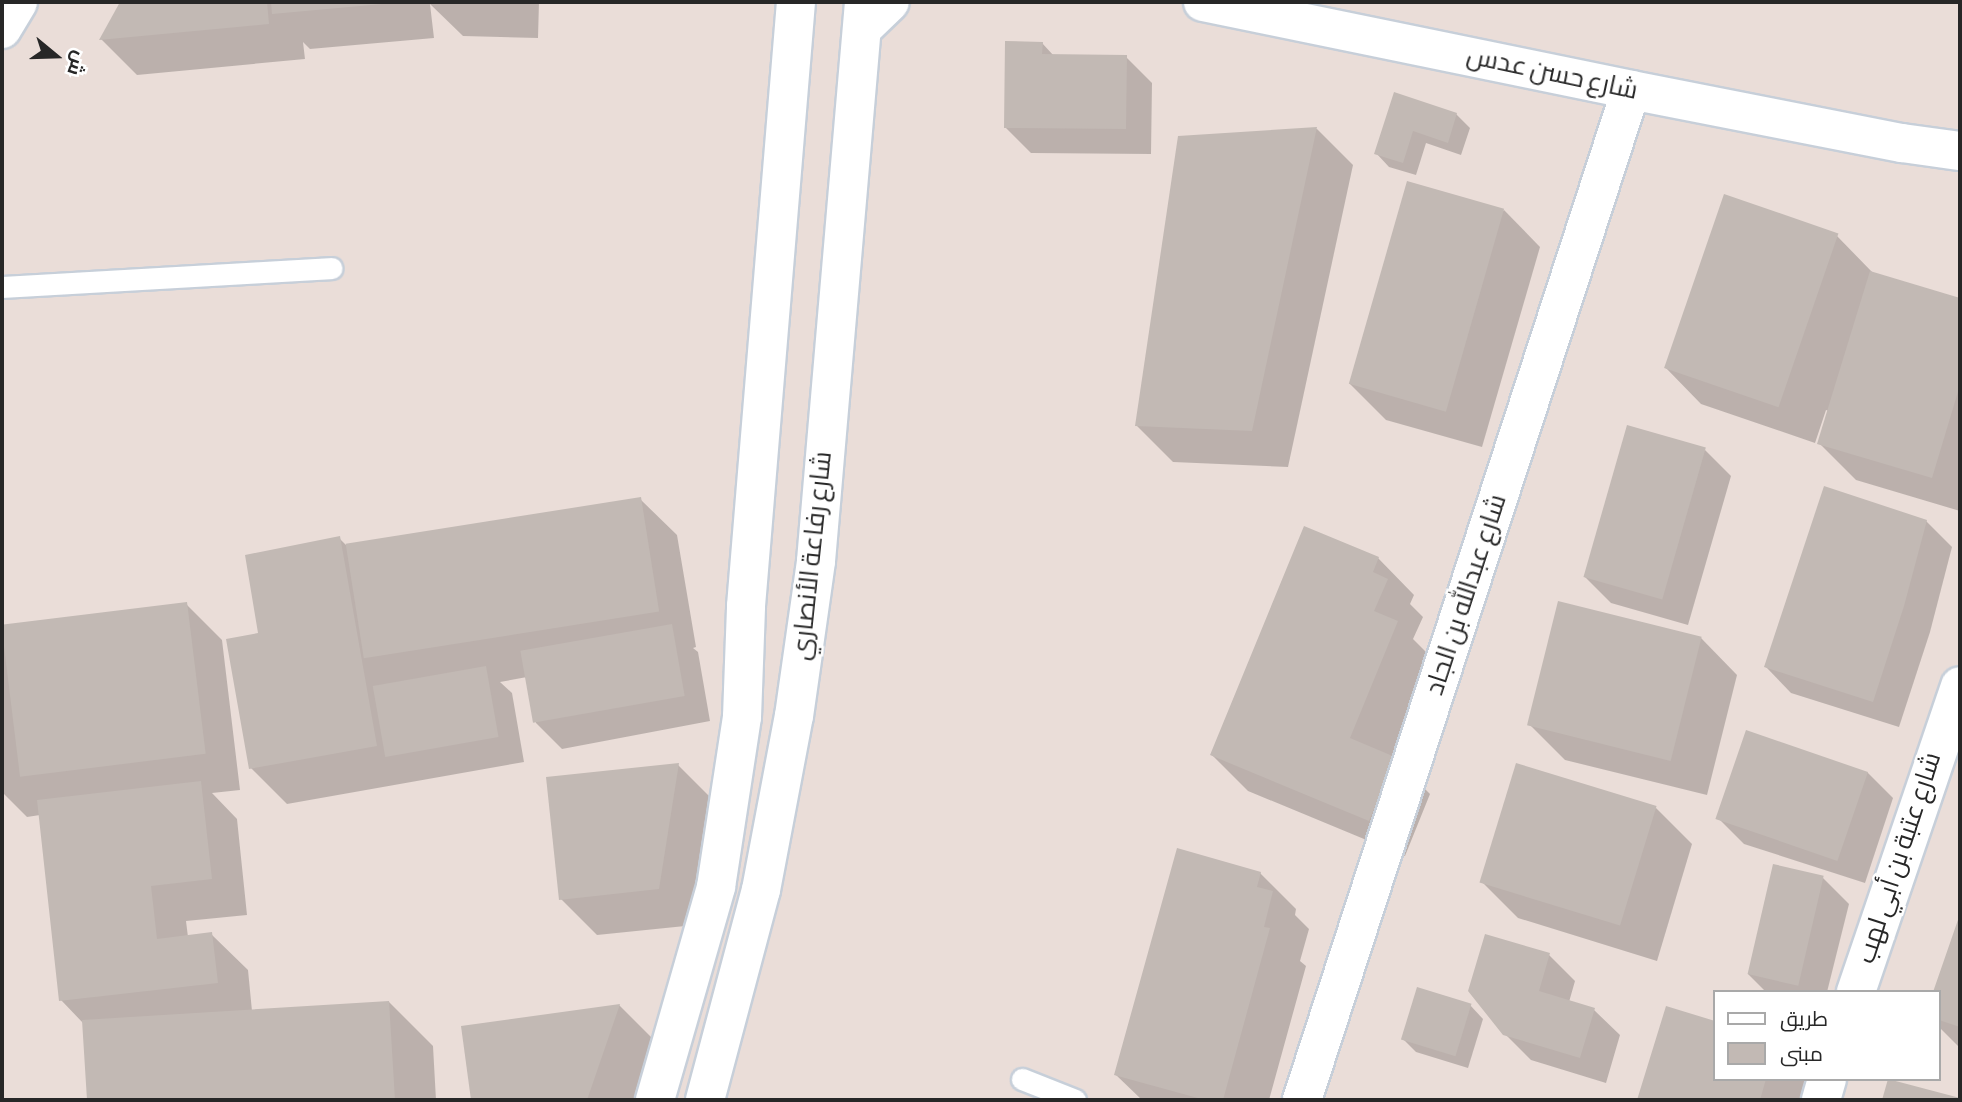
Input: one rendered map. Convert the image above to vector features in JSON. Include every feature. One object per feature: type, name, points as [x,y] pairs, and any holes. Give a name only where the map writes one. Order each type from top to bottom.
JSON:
[{"type":"street","points":[[2,29],[18,2]]},
{"type":"street","points":[[655,1100],[716,887],[741,717],[746,606],[796,2]]},
{"type":"street","points":[[864,15],[890,2]]},
{"type":"street","name":"شارع حسن عدس","points":[[1203,2],[1631,90],[1902,143],[1960,151]]},
{"type":"street","name":"شارع رفاعة الأنصاري","points":[[705,1100],[761,890],[798,690],[817,561],[864,15]]},
{"type":"street","name":"شارع عبدالله بن الجاد","points":[[1302,1100],[1631,90]]},
{"type":"street","name":"شارع حسن عدس","points":[[1902,143],[1960,169]]},
{"type":"street","name":"شارع عتبة بن أبي لهب","points":[[1857,990],[1960,686]]},
{"type":"street","points":[[1821,1100],[1827,1081]]},
{"type":"lane","points":[[2,286],[331,268]]},
{"type":"lane","points":[[1022,1079],[1075,1100]]},
{"type":"building","points":[[120,2],[267,2],[269,24],[99,40]]},
{"type":"building","points":[[271,2],[382,2],[382,4],[272,14]]},
{"type":"building","points":[[1005,41],[1043,42],[1042,54],[1127,55],[1126,129],[1004,128]]},
{"type":"building","points":[[1394,92],[1457,113],[1448,143],[1413,131],[1403,163],[1374,154]]},
{"type":"building","points":[[1317,127],[1252,431],[1135,426],[1178,136]]},
{"type":"building","points":[[1407,181],[1504,209],[1446,412],[1349,384]]},
{"type":"building","points":[[1724,194],[1838,233],[1779,407],[1664,368]]},
{"type":"building","points":[[1870,271],[1960,298],[1960,385],[1932,478],[1817,444]]},
{"type":"building","points":[[1627,425],[1706,448],[1662,599],[1583,577]]},
{"type":"building","points":[[1824,486],[1927,520],[1904,606],[1873,702],[1764,667]]},
{"type":"building","points":[[641,497],[659,612],[364,658],[346,544]]},
{"type":"building","points":[[1304,526],[1379,557],[1373,572],[1388,579],[1374,611],[1398,621],[1350,738],[1395,757],[1369,821],[1210,755]]},
{"type":"building","points":[[340,536],[377,746],[249,769],[226,639],[258,633],[245,555]]},
{"type":"building","points":[[1558,601],[1702,637],[1671,761],[1527,725]]},
{"type":"building","points":[[187,602],[206,754],[20,777],[2,625]]},
{"type":"building","points":[[672,624],[685,696],[533,723],[520,651]]},
{"type":"building","points":[[486,666],[499,737],[385,757],[373,686]]},
{"type":"building","points":[[1746,730],[1868,772],[1837,861],[1715,819]]},
{"type":"building","points":[[679,763],[659,889],[559,900],[546,777]]},
{"type":"building","points":[[1516,763],[1657,806],[1620,926],[1479,883]]},
{"type":"building","points":[[201,781],[212,879],[151,886],[157,939],[212,932],[218,983],[59,1001],[37,800]]},
{"type":"building","points":[[1177,848],[1261,872],[1257,887],[1273,891],[1264,927],[1270,928],[1223,1100],[1205,1100],[1114,1075]]},
{"type":"building","points":[[1773,864],[1824,876],[1798,986],[1748,974]]},
{"type":"building","points":[[1960,914],[1960,1027],[1941,1021],[1941,990],[1934,990]]},
{"type":"building","points":[[1485,934],[1550,953],[1539,991],[1595,1008],[1580,1058],[1503,1035],[1468,991]]},
{"type":"building","points":[[1417,987],[1472,1004],[1455,1056],[1401,1040]]},
{"type":"building","points":[[389,1001],[395,1100],[87,1100],[82,1020]]},
{"type":"building","points":[[620,1004],[587,1100],[471,1100],[461,1026]]},
{"type":"building","points":[[1666,1006],[1714,1021],[1714,1081],[1765,1081],[1760,1100],[1637,1100]]},
{"type":"building","points":[[1887,1081],[1960,1098],[1960,1100],[1882,1100]]}]
